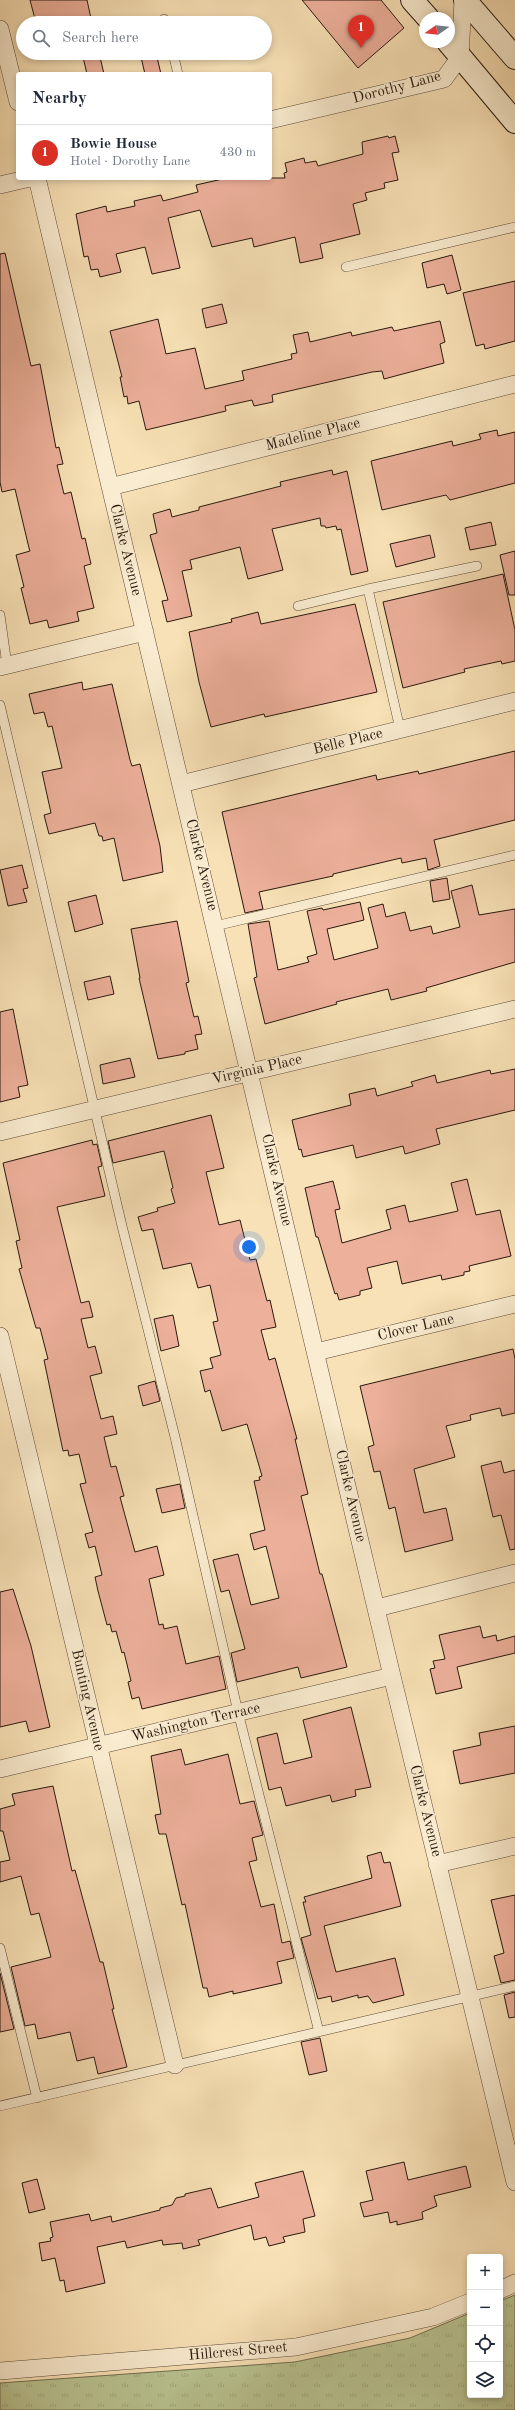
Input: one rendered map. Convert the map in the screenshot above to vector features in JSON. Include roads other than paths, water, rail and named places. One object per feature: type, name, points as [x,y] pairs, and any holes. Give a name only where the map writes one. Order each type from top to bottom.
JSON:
[{"type":"main road","points":[[412,0],[423,12]]},
{"type":"main road","points":[[464,0],[515,58]]},
{"type":"main road","points":[[454,49],[515,122]]},
{"type":"street","points":[[454,49],[464,0]]},
{"type":"street","points":[[0,29],[16,94]]},
{"type":"street","name":"Dorothy Lane","points":[[272,120],[444,79],[454,49]]},
{"type":"street","points":[[0,185],[21,180]]},
{"type":"street","name":"Clarke Avenue","points":[[37,180],[392,1676],[515,2182]]},
{"type":"street","name":"Madeline Place","points":[[110,487],[515,384]]},
{"type":"street","points":[[4,666],[145,632]]},
{"type":"street","name":"Belle Place","points":[[181,784],[515,701]]},
{"type":"street","name":"Virginia Place","points":[[0,1132],[515,1009]]},
{"type":"street","name":"Clover Lane","points":[[316,1352],[515,1304]]},
{"type":"street","name":"Bunting Avenue","points":[[0,1336],[175,2065]]},
{"type":"street","points":[[377,1608],[515,1573]]},
{"type":"street","name":"Washington Terrace","points":[[0,1769],[392,1676]]},
{"type":"street","points":[[438,1864],[515,1846]]},
{"type":"street","points":[[503,2289],[515,2284]]},
{"type":"street","name":"Hillcrest Street","points":[[0,2371],[296,2347],[433,2317],[467,2303]]},
{"type":"lane","points":[[175,60],[178,72]]},
{"type":"lane","points":[[346,267],[515,227]]},
{"type":"lane","points":[[298,606],[368,589],[477,566]]},
{"type":"lane","points":[[368,589],[400,729]]},
{"type":"lane","points":[[0,615],[4,666]]},
{"type":"lane","points":[[0,705],[53,935],[96,1109],[122,1226],[177,1444],[238,1712],[319,2032]]},
{"type":"lane","points":[[215,926],[515,855]]},
{"type":"lane","points":[[0,1948],[37,2098]]},
{"type":"lane","points":[[0,2106],[319,2032],[470,1995],[515,1986]]},
{"type":"place","name":"Bowie House","points":[[361,48]]}]
